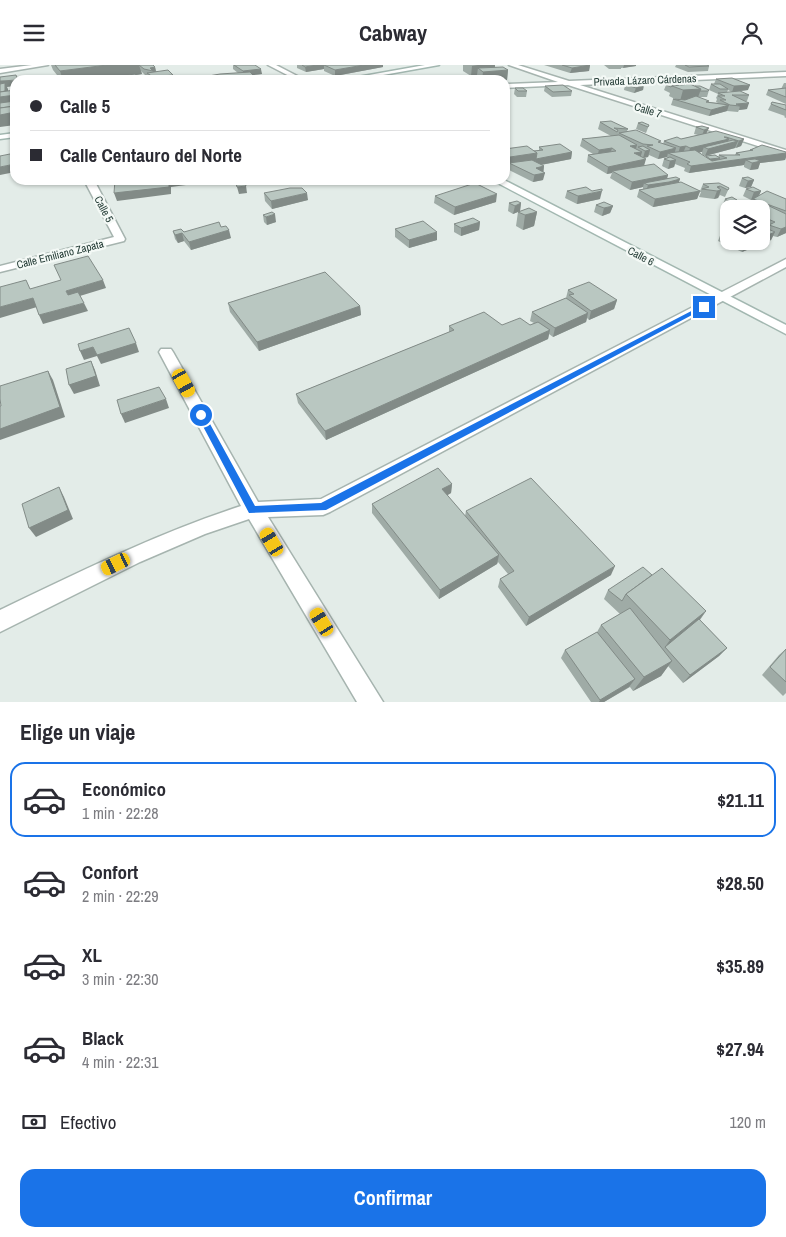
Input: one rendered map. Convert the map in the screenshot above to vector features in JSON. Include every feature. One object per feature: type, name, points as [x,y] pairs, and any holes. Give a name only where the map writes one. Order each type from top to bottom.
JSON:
[{"type":"street","points":[[0,71],[45,65]]},
{"type":"street","points":[[272,65],[292,75]]},
{"type":"street","points":[[375,75],[436,65]]},
{"type":"street","name":"Calle 7","points":[[512,65],[562,83],[786,153]]},
{"type":"street","points":[[29,66],[33,73]]},
{"type":"street","points":[[762,67],[786,73]]},
{"type":"street","name":"Privada Lázaro Cárdenas","points":[[510,86],[786,73]]},
{"type":"street","name":"Calle 5","points":[[92,185],[120,239]]},
{"type":"street","name":"Calle 6","points":[[506,185],[721,298],[786,330]]},
{"type":"street","name":"Calle Emiliano Zapata","points":[[0,269],[120,239]]},
{"type":"street","points":[[0,621],[133,556],[199,528],[253,510],[322,507],[786,262]]},
{"type":"street","points":[[166,352],[253,510],[371,702]]},
{"type":"building","points":[[55,65],[107,65],[60,71]]},
{"type":"building","points":[[139,65],[153,65],[155,67],[150,68],[153,71],[144,69]]},
{"type":"building","points":[[234,65],[255,65],[261,69],[243,71]]},
{"type":"building","points":[[324,65],[364,65],[335,70]]},
{"type":"building","points":[[562,65],[590,65],[572,68]]},
{"type":"building","points":[[685,65],[707,65],[709,66],[689,67]]},
{"type":"building","points":[[503,67],[508,70],[483,72],[478,68]]},
{"type":"building","points":[[168,70],[173,75],[150,75],[147,73]]},
{"type":"building","points":[[250,72],[253,75],[214,75]]},
{"type":"building","points":[[10,76],[10,80],[0,81],[0,77]]},
{"type":"building","points":[[732,78],[750,85],[734,86],[716,79]]},
{"type":"building","points":[[674,80],[685,80],[692,83],[681,84]]},
{"type":"building","points":[[637,82],[644,84],[636,88],[625,84]]},
{"type":"building","points":[[5,83],[5,91],[0,92],[0,84]]},
{"type":"building","points":[[690,84],[701,89],[683,90],[672,86]]},
{"type":"building","points":[[711,84],[720,84],[728,89],[720,89]]},
{"type":"building","points":[[563,85],[572,91],[553,92],[545,86]]},
{"type":"building","points":[[695,86],[709,90],[700,91],[701,89]]},
{"type":"building","points":[[515,88],[523,88],[527,91],[518,91]]},
{"type":"building","points":[[786,88],[786,97],[768,90]]},
{"type":"building","points":[[10,91],[10,96],[0,97],[0,92]]},
{"type":"building","points":[[740,91],[749,95],[732,95],[749,103],[736,104],[740,106],[730,105],[720,100],[726,100],[718,96],[725,96],[718,93]]},
{"type":"building","points":[[696,96],[709,101],[706,102],[729,105],[711,110],[673,99],[685,100]]},
{"type":"building","points":[[10,102],[10,107],[0,108],[0,103]]},
{"type":"building","points":[[772,102],[786,105],[786,110],[771,104]]},
{"type":"building","points":[[10,107],[10,113],[0,115],[0,108]]},
{"type":"building","points":[[611,121],[628,129],[614,128],[618,130],[617,132],[600,122]]},
{"type":"building","points":[[642,122],[649,125],[648,127],[638,123]]},
{"type":"building","points":[[696,127],[709,128],[704,130]]},
{"type":"building","points":[[636,130],[661,141],[658,142],[676,148],[660,152],[647,146],[653,145],[643,144],[619,133]]},
{"type":"building","points":[[716,131],[744,139],[739,141],[724,137],[729,139],[690,148],[686,146],[680,147],[664,141],[677,137],[681,139]]},
{"type":"building","points":[[619,135],[637,145],[630,146],[642,152],[634,153],[646,159],[608,167],[588,155],[616,151],[612,148],[599,150],[582,139]]},
{"type":"building","points":[[733,140],[738,141],[708,149],[704,147]]},
{"type":"building","points":[[560,144],[572,152],[536,159],[537,153],[534,151],[543,150],[539,147]]},
{"type":"building","points":[[762,145],[786,153],[691,166],[687,164],[690,162],[668,153],[695,150],[712,161],[727,158],[719,155],[740,155],[736,153],[753,150],[750,150]]},
{"type":"building","points":[[527,146],[537,153],[510,157],[510,148]]},
{"type":"building","points":[[643,146],[650,150],[645,151],[638,147]]},
{"type":"building","points":[[10,154],[10,165],[0,167],[0,156]]},
{"type":"building","points":[[715,155],[720,158],[710,159],[706,156]]},
{"type":"building","points":[[670,157],[676,160],[664,159]]},
{"type":"building","points":[[755,159],[761,161],[752,163],[746,160]]},
{"type":"building","points":[[532,160],[544,166],[536,168],[545,173],[534,175],[510,163]]},
{"type":"building","points":[[654,164],[668,175],[632,182],[612,171]]},
{"type":"building","points":[[676,177],[680,179],[648,185],[644,183]]},
{"type":"building","points":[[748,177],[754,180],[748,181],[742,178]]},
{"type":"building","points":[[681,182],[700,191],[655,199],[639,190]]},
{"type":"building","points":[[719,183],[729,188],[728,190],[720,186],[717,187],[721,190],[717,191],[702,189],[709,187],[703,184]]},
{"type":"building","points":[[115,185],[169,185],[169,187],[114,193]]},
{"type":"building","points":[[469,185],[479,185],[497,194],[455,207],[435,196]]},
{"type":"building","points":[[586,187],[592,191],[602,189],[602,191],[578,196],[567,191]]},
{"type":"building","points":[[753,187],[761,191],[754,192],[746,189]]},
{"type":"building","points":[[290,188],[302,188],[307,193],[271,201],[264,193]]},
{"type":"building","points":[[767,191],[786,199],[786,211],[770,205],[770,200],[753,199]]},
{"type":"building","points":[[732,197],[737,200],[727,200],[725,199]]},
{"type":"building","points":[[517,201],[521,203],[515,206],[509,203]]},
{"type":"building","points":[[604,202],[613,206],[604,208],[596,205]]},
{"type":"building","points":[[770,206],[786,214],[786,227],[781,229],[770,225],[775,222],[770,220]]},
{"type":"building","points":[[529,208],[537,212],[525,215],[518,212]]},
{"type":"building","points":[[272,212],[275,214],[266,217],[263,215]]},
{"type":"building","points":[[473,218],[480,222],[461,228],[454,224]]},
{"type":"building","points":[[423,221],[437,232],[409,240],[395,229]]},
{"type":"building","points":[[219,222],[221,227],[226,226],[229,230],[189,242],[182,233],[175,235],[173,231],[181,229],[184,232]]},
{"type":"building","points":[[88,256],[103,280],[66,291],[68,295],[78,292],[84,303],[39,315],[33,298],[0,307],[0,287],[26,280],[30,289],[61,280],[54,265]]},
{"type":"building","points":[[325,272],[360,306],[257,342],[228,303]]},
{"type":"building","points":[[589,282],[617,300],[591,311],[569,295],[574,294],[568,290]]},
{"type":"building","points":[[566,298],[588,313],[555,328],[532,312]]},
{"type":"building","points":[[484,312],[502,325],[520,318],[530,325],[538,322],[550,330],[325,431],[296,394],[454,330],[449,326]]},
{"type":"building","points":[[129,328],[136,343],[97,355],[93,347],[80,351],[78,344]]},
{"type":"building","points":[[91,361],[96,376],[69,385],[66,369]]},
{"type":"building","points":[[48,371],[60,407],[0,429],[0,386]]},
{"type":"building","points":[[159,387],[166,399],[121,414],[117,400]]},
{"type":"building","points":[[438,468],[452,484],[442,489],[499,555],[440,590],[372,504]]},
{"type":"building","points":[[531,478],[615,566],[529,617],[500,579],[514,571],[466,511]]},
{"type":"building","points":[[59,487],[68,510],[29,528],[22,504]]},
{"type":"building","points":[[643,567],[652,575],[626,594],[622,601],[608,590]]},
{"type":"building","points":[[662,568],[706,611],[670,640],[626,594]]},
{"type":"building","points":[[630,608],[672,661],[644,677],[601,625]]},
{"type":"building","points":[[699,619],[727,648],[690,675],[665,647]]},
{"type":"building","points":[[597,632],[635,679],[600,700],[565,650]]},
{"type":"building","points":[[786,649],[786,682],[770,667]]},
{"type":"route","points":[[201,415],[253,510],[322,507],[704,307]]}]
